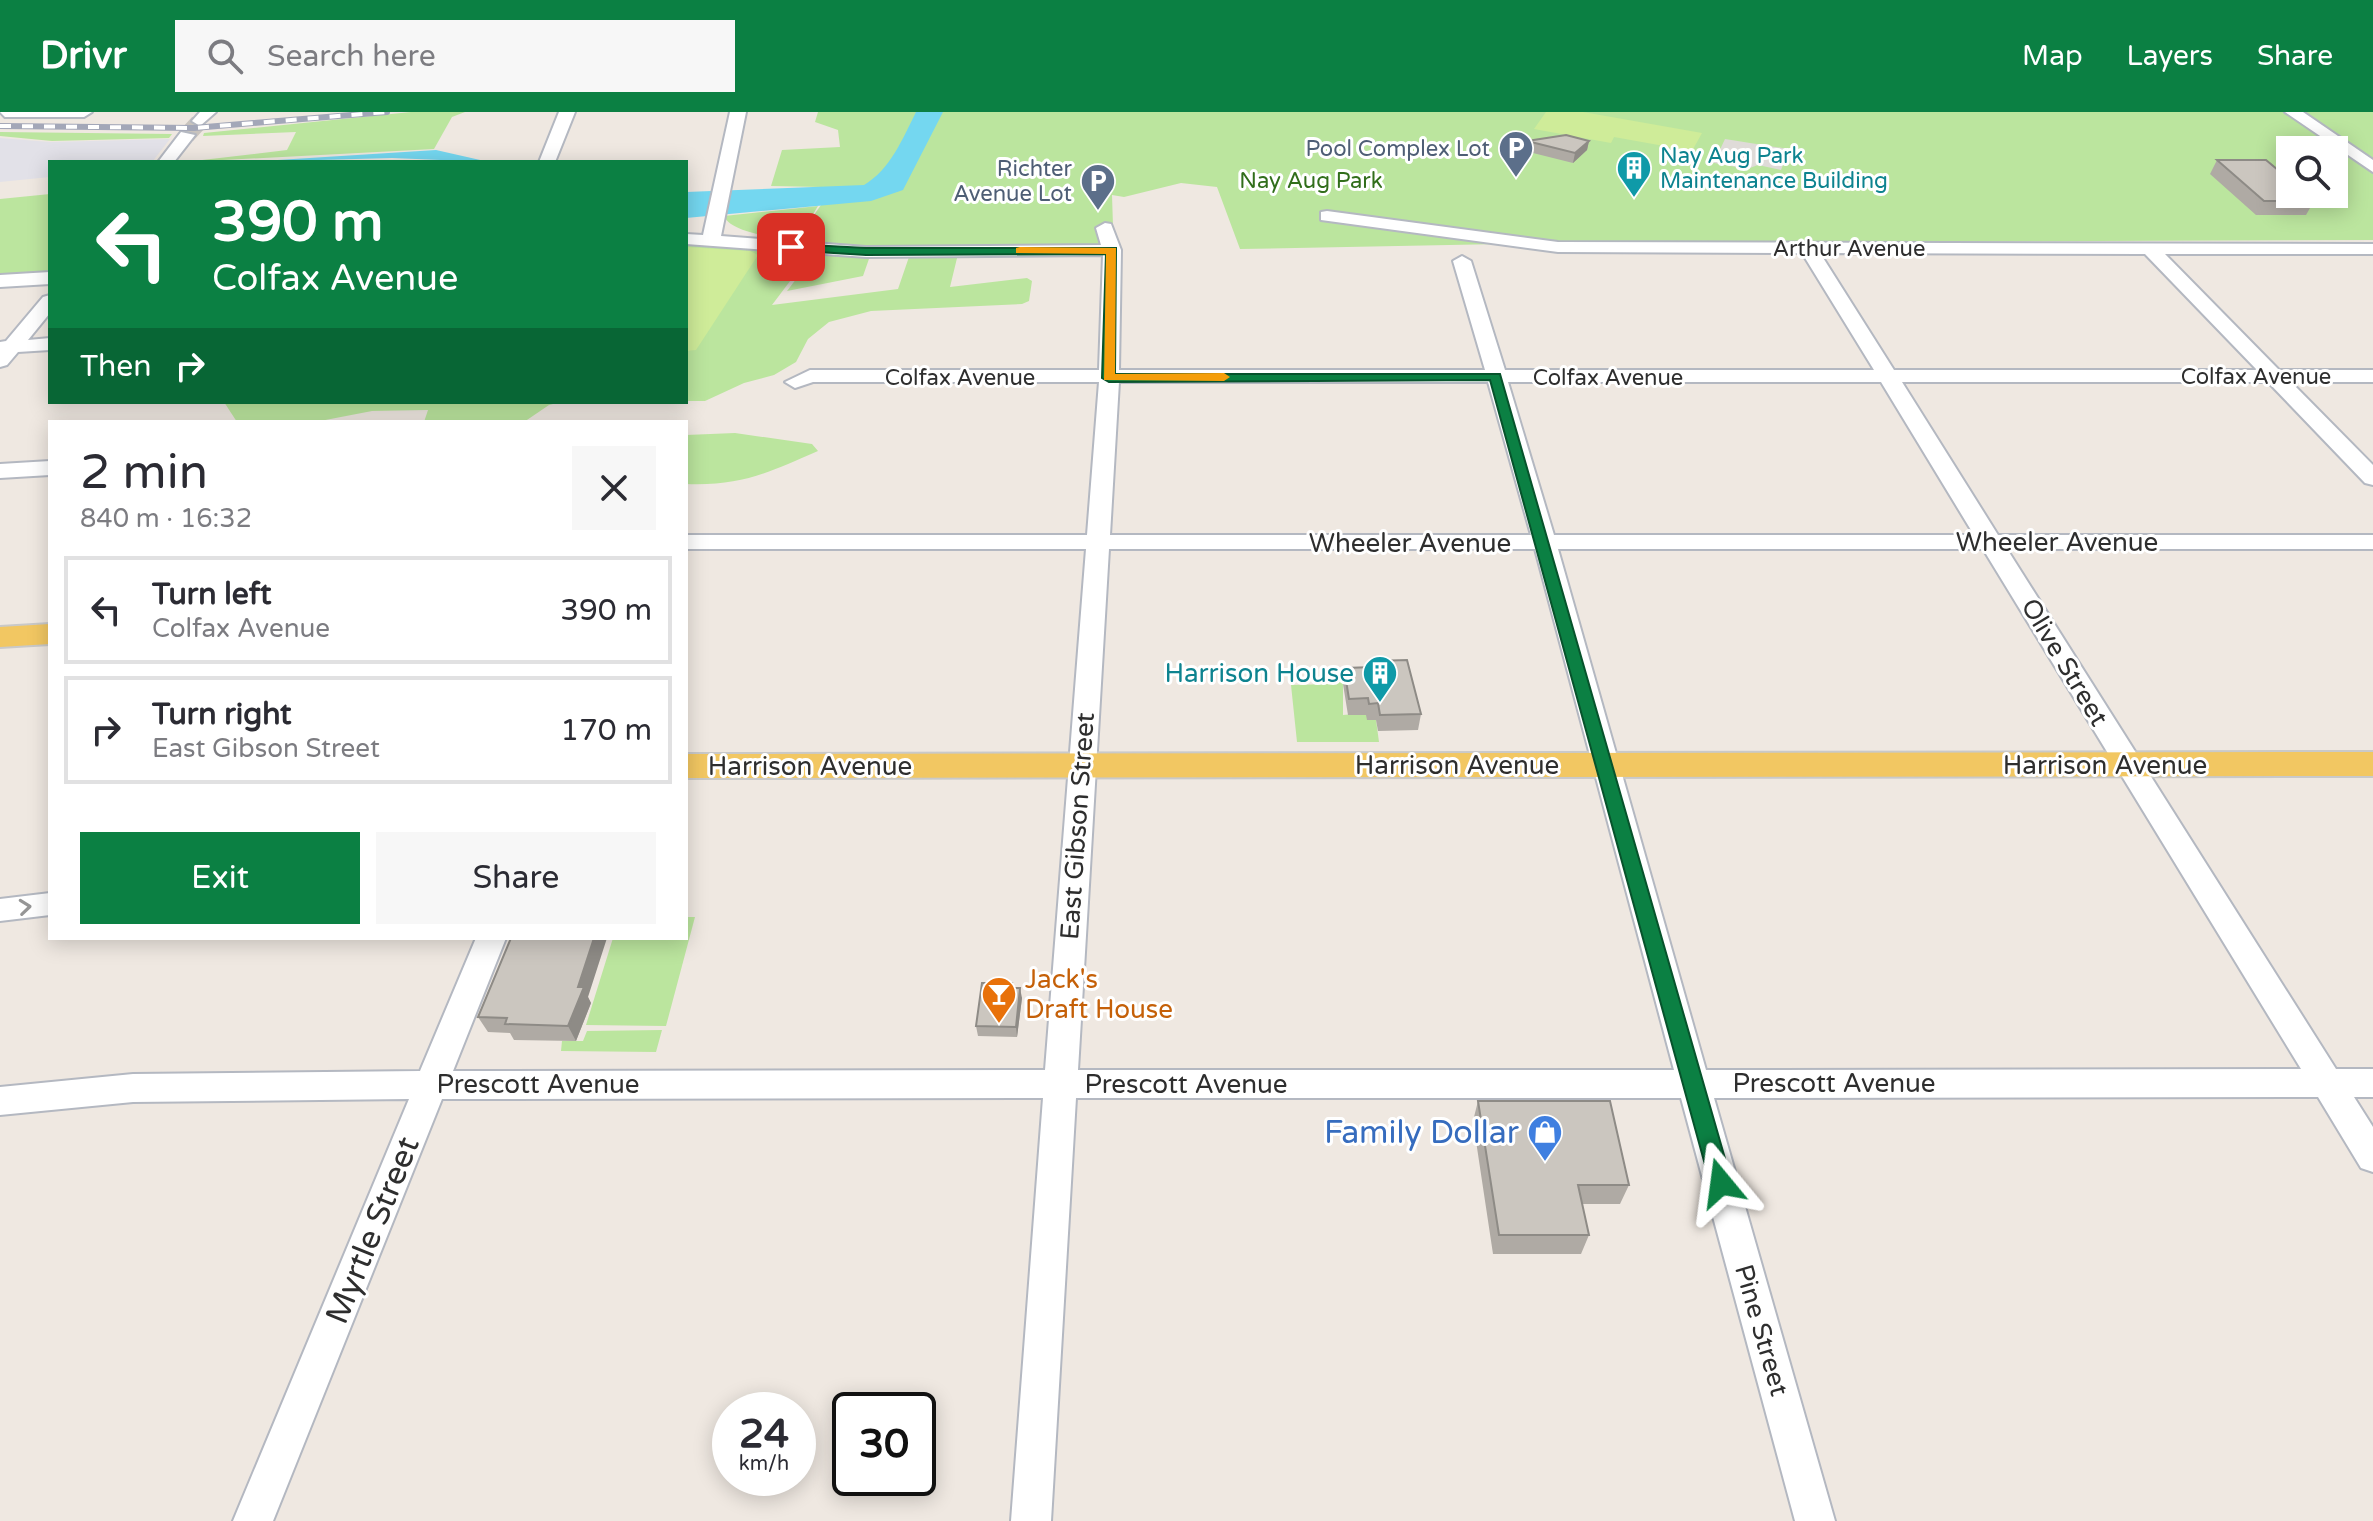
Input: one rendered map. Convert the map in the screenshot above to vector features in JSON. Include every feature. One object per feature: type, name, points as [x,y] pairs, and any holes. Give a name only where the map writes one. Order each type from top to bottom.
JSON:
[{"type":"main road","points":[[0,637],[48,634]]},
{"type":"main road","name":"Harrison Avenue","points":[[688,766],[2373,764]]},
{"type":"street","points":[[5,112],[84,112]]},
{"type":"street","points":[[548,160],[567,112]]},
{"type":"street","points":[[688,239],[711,241],[738,112]]},
{"type":"street","points":[[2293,112],[2373,167]]},
{"type":"street","points":[[168,160],[187,135]]},
{"type":"street","name":"Arthur Avenue","points":[[1327,216],[1558,247],[2373,249]]},
{"type":"street","name":"East Gibson Street","points":[[711,241],[866,252],[1108,239],[1109,378],[1031,1521]]},
{"type":"street","name":"Olive Street","points":[[1808,248],[2373,1157]]},
{"type":"street","points":[[2150,249],[2373,478]]},
{"type":"street","name":"Pine Street","points":[[1462,261],[1815,1521]]},
{"type":"street","points":[[0,281],[48,278]]},
{"type":"street","points":[[4,351],[48,303]]},
{"type":"street","points":[[4,351],[48,344]]},
{"type":"street","name":"Colfax Avenue","points":[[795,382],[810,376],[2373,376]]},
{"type":"street","points":[[0,471],[48,468]]},
{"type":"street","name":"Wheeler Avenue","points":[[688,542],[2373,542]]},
{"type":"street","points":[[0,910],[48,904]]},
{"type":"street","name":"Myrtle Street","points":[[253,1521],[490,940]]},
{"type":"street","name":"Prescott Avenue","points":[[0,1101],[133,1088],[432,1085],[2373,1083]]},
{"type":"shaded area","points":[[0,138],[50,142],[170,139],[154,160],[48,160],[48,177],[0,182]]},
{"type":"shaded area","points":[[1725,139],[1801,151],[1798,162],[1785,160],[1781,170],[1758,165],[1747,169],[1709,162],[1713,155],[1717,156]]},
{"type":"green space","points":[[411,112],[465,112],[452,117],[434,149],[202,160],[287,150],[296,132],[203,136],[204,133]]},
{"type":"green space","name":"Nay Aug Park","points":[[818,112],[2373,112],[2373,240],[1554,243],[1240,249],[1217,187],[1181,183],[1124,197],[1112,195],[1113,226],[1097,246],[960,248],[835,244],[782,239],[742,230],[724,216],[818,206],[806,226],[821,205],[821,187],[771,186],[782,150],[840,147],[838,130],[815,122]]},
{"type":"green space","points":[[1546,112],[1583,112],[1702,133],[1692,151],[1614,137],[1611,143],[1534,129]]},
{"type":"green space","points":[[0,132],[172,134],[169,138],[52,141],[0,136]]},
{"type":"green space","points":[[48,194],[48,273],[0,276],[0,199]]},
{"type":"green space","points":[[688,243],[812,252],[772,305],[898,289],[910,254],[958,254],[950,287],[1027,278],[1032,281],[1029,301],[1022,304],[871,311],[829,322],[808,339],[796,362],[774,375],[744,383],[705,401],[688,401]]},
{"type":"green space","points":[[688,247],[750,251],[758,255],[696,350],[688,351]]},
{"type":"green space","points":[[816,253],[870,256],[863,276],[787,291]]},
{"type":"green space","points":[[225,404],[553,404],[527,420],[425,420],[428,410],[372,411],[325,420],[236,420]]},
{"type":"green space","points":[[735,433],[812,444],[818,451],[769,472],[739,480],[688,484],[688,435]]},
{"type":"green space","points":[[1354,676],[1343,684],[1343,715],[1366,713],[1376,720],[1379,742],[1297,742],[1291,685],[1332,684],[1335,677]]},
{"type":"green space","points":[[688,917],[695,917],[666,1026],[586,1025],[612,940],[688,940]]},
{"type":"green space","points":[[662,1030],[656,1052],[561,1051],[562,1041],[583,1041],[587,1031]]},
{"type":"water","points":[[916,112],[943,112],[903,190],[871,201],[688,218],[688,192],[864,185],[881,171],[901,143]]},
{"type":"water","points":[[436,150],[480,160],[392,158],[277,160]]},
{"type":"building","points":[[1566,135],[1589,141],[1575,153],[1527,141]]},
{"type":"building","points":[[2217,160],[2266,160],[2276,168],[2276,201],[2264,201]]},
{"type":"building","points":[[1407,660],[1421,714],[1380,715],[1378,703],[1369,704],[1368,698],[1349,699],[1344,668],[1375,667],[1374,661]]},
{"type":"building","points":[[510,940],[593,940],[578,987],[584,987],[568,1026],[505,1024],[507,1018],[478,1017]]},
{"type":"building","name":"Jack's Draft House","points":[[982,983],[1012,983],[1011,988],[1020,988],[1016,1027],[976,1026]]},
{"type":"building","name":"Family Dollar","points":[[1478,1101],[1610,1101],[1629,1185],[1578,1185],[1589,1235],[1499,1235]]},
{"type":"tunnel","points":[[187,135],[200,121]]},
{"type":"railway","points":[[0,126],[194,128],[387,112]]},
{"type":"slow traffic","points":[[1020,251],[1112,250],[1109,378],[1224,377]]},
{"type":"place","name":"Pool Complex Lot","points":[[1516,179]]},
{"type":"place","name":"Nay Aug Park Maintenance Building","points":[[1634,199]]},
{"type":"place","name":"Richter Avenue Lot","points":[[1098,212]]},
{"type":"place","name":"Harrison House","points":[[1380,704]]},
{"type":"place","name":"Jack's Draft House","points":[[999,1025]]},
{"type":"place","name":"Family Dollar","points":[[1545,1163]]},
{"type":"route","points":[[791,247],[866,252],[1112,250],[1109,378],[1496,376],[1721,1183]]}]
